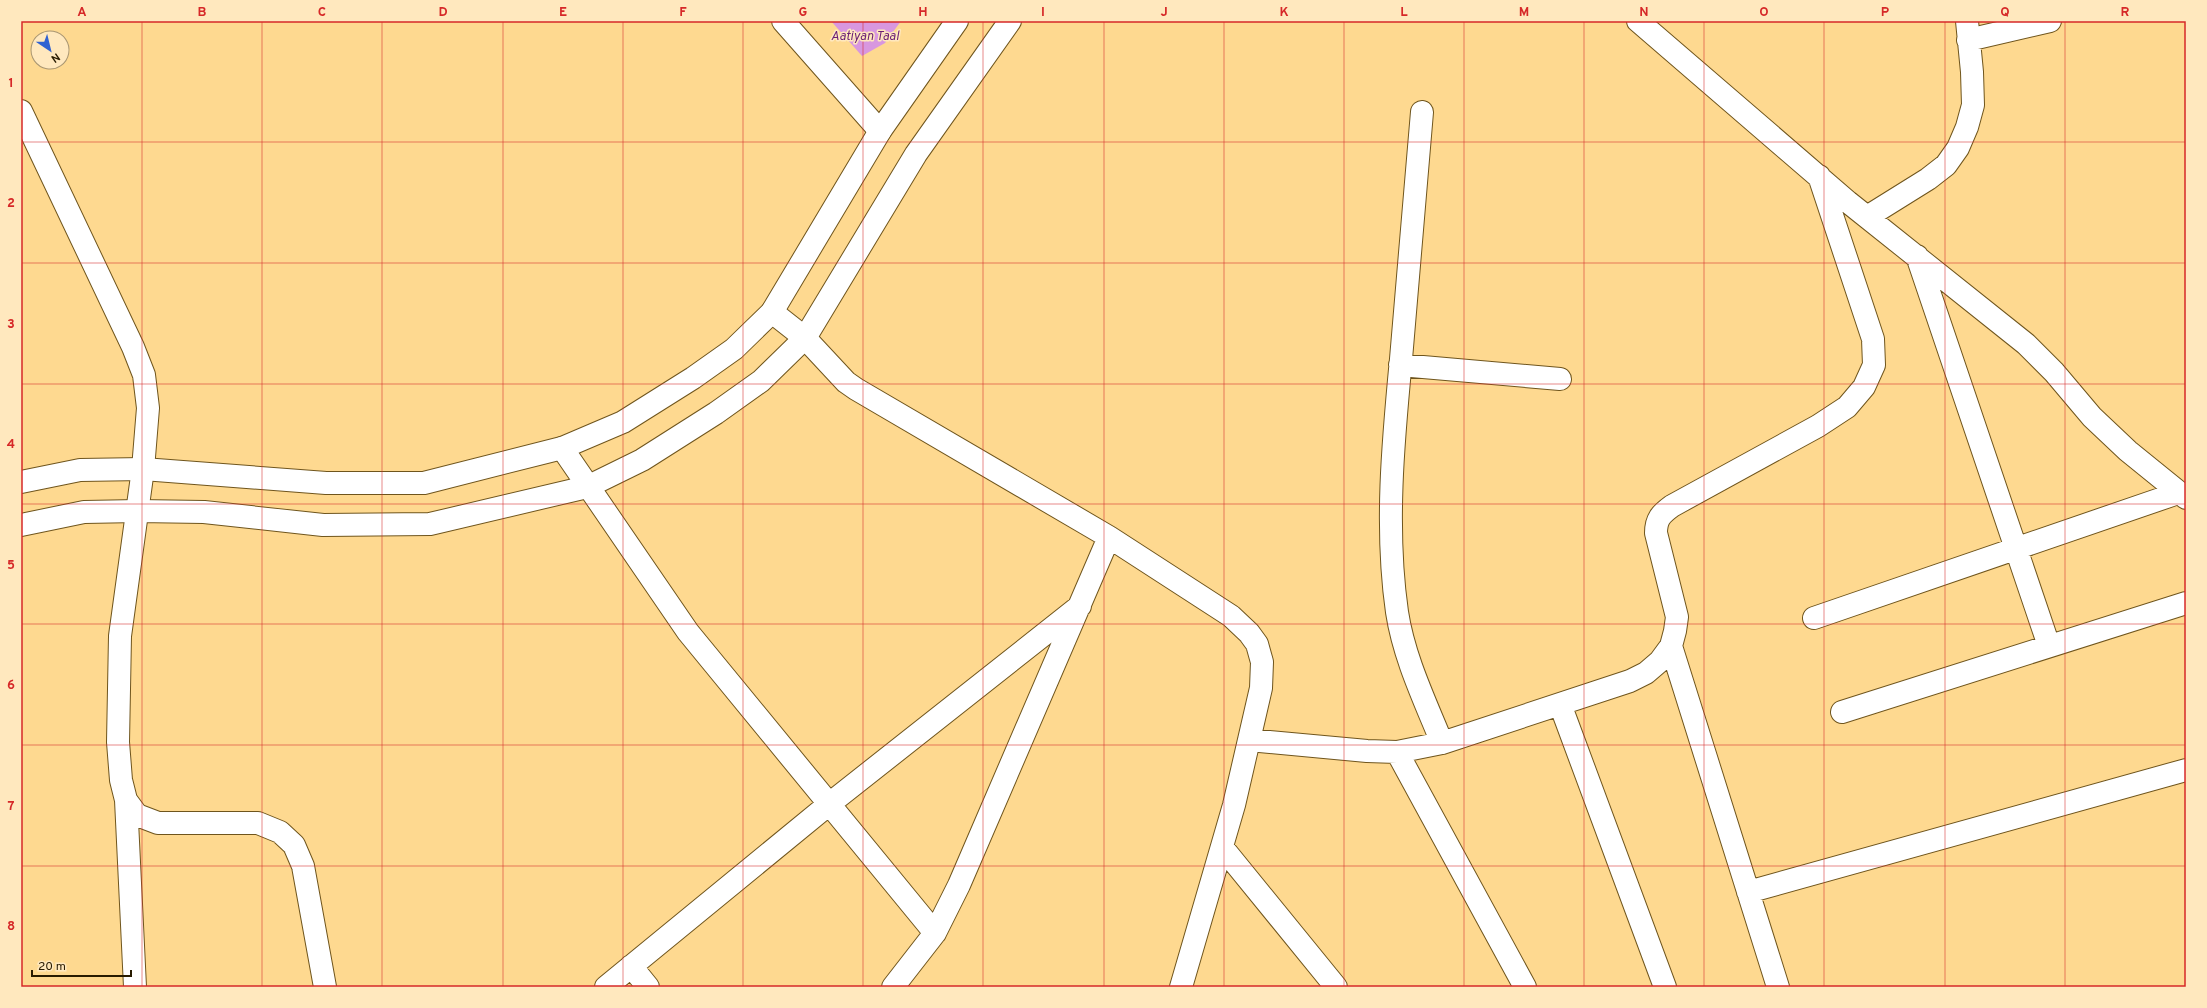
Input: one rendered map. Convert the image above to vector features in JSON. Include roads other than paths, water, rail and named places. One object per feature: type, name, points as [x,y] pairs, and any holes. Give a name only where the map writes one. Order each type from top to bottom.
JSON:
[{"type":"street","points":[[783,21],[880,131]]},
{"type":"street","points":[[21,482],[80,470],[143,469],[326,483],[424,483],[562,448],[623,422],[693,378],[734,349],[772,312],[880,131],[957,21]]},
{"type":"street","points":[[21,525],[84,512],[138,511],[204,512],[323,525],[430,524],[587,487],[642,460],[716,413],[761,381],[805,338],[916,154],[1010,21]]},
{"type":"street","points":[[1638,21],[1868,217],[2026,344],[2054,372],[2092,417],[2182,496]]},
{"type":"street","points":[[1868,217],[1928,179],[1946,165],[1958,148],[1967,127],[1973,105],[1972,72],[1967,30],[2050,21]]},
{"type":"street","points":[[21,110],[134,347],[144,375],[148,408],[138,511],[120,636],[118,742],[121,780],[126,800],[135,987]]},
{"type":"street","points":[[1422,112],[1400,365],[1392,528],[1397,612],[1408,656],[1442,743]]},
{"type":"street","points":[[1249,740],[1367,752],[1397,752],[1442,743],[1630,681],[1646,673],[1660,661],[1671,646],[1676,617],[1656,533],[1656,523],[1661,514],[1672,506],[1818,426],[1847,407],[1864,387],[1874,365],[1873,339],[1819,176]]},
{"type":"street","points":[[1917,256],[2049,646]]},
{"type":"street","points":[[772,312],[805,338],[846,382],[856,389],[1109,537],[1231,616],[1249,632],[1257,644],[1262,662],[1261,688],[1222,847],[1181,987]]},
{"type":"street","points":[[1400,365],[1560,379]]},
{"type":"street","points":[[562,448],[587,487],[688,632],[828,805],[935,933]]},
{"type":"street","points":[[1814,618],[2015,549],[2182,496]]},
{"type":"street","points":[[892,987],[935,933],[959,885],[1109,537]]},
{"type":"street","points":[[1842,712],[2186,603]]},
{"type":"street","points":[[606,987],[828,805],[1080,606]]},
{"type":"street","points":[[1671,646],[1778,987]]},
{"type":"street","points":[[1560,704],[1665,987]]},
{"type":"street","points":[[1397,752],[1525,987]]},
{"type":"street","points":[[1748,892],[2186,770]]},
{"type":"street","points":[[126,800],[137,815],[158,823],[258,823],[280,832],[294,844],[303,866],[325,987]]},
{"type":"street","points":[[1222,847],[1336,987]]},
{"type":"street","points":[[631,966],[648,987]]},
{"type":"water","name":"Aatiyan Taal","points":[[831,21],[901,21],[885,43],[862,56]]}]
